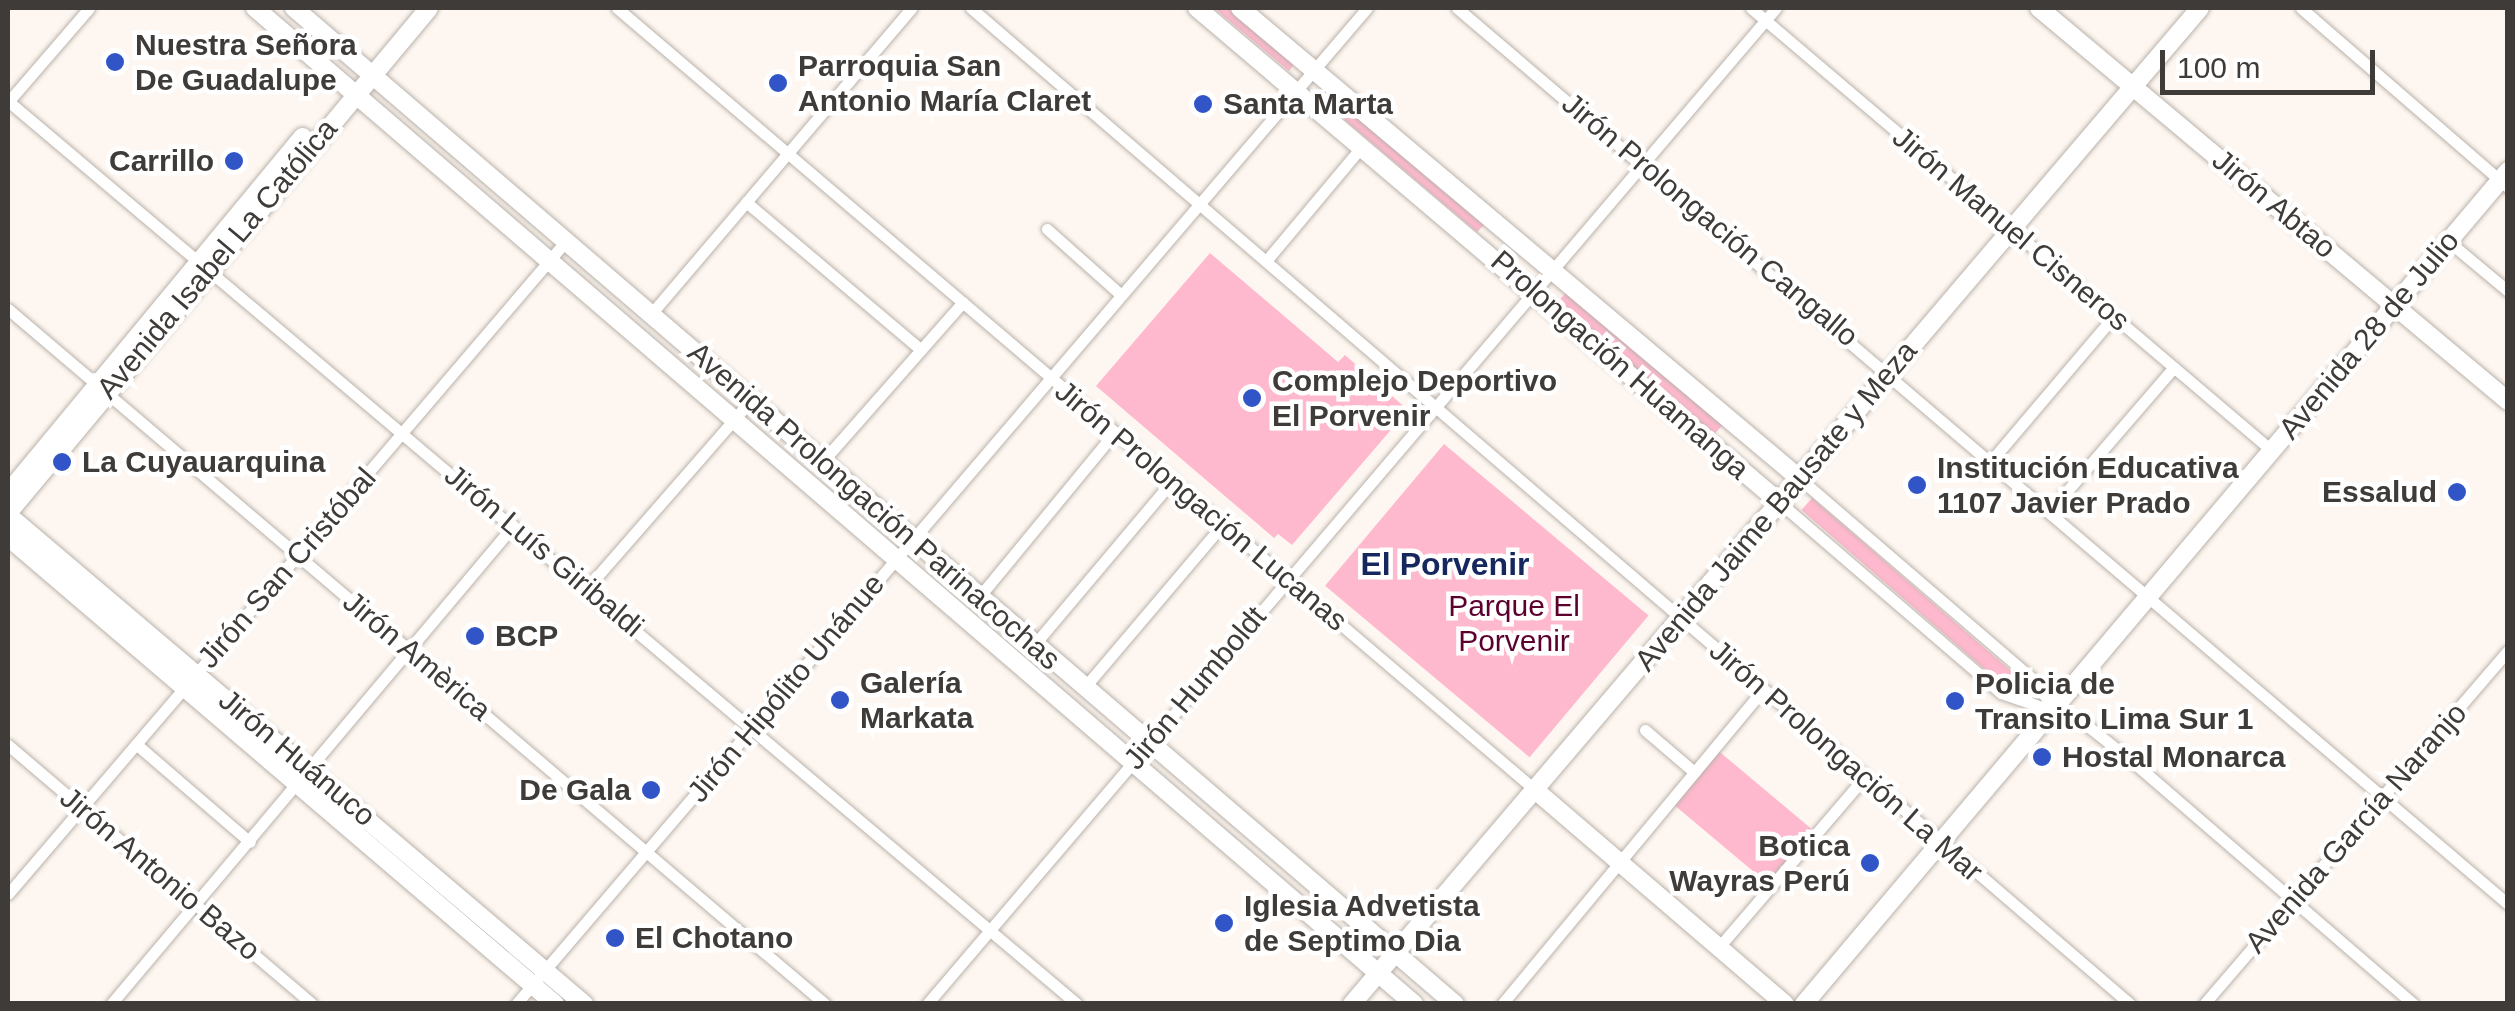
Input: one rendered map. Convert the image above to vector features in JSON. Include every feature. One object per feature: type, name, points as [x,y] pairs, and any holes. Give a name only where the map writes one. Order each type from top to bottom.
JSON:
[{"type":"main road","name":"Avenida Prolongación Parinacochas","points":[[255,8],[1414,1004]]},
{"type":"main road","name":"Avenida Prolongación Parinacochas","points":[[294,8],[1455,1004]]},
{"type":"main road","name":"Avenida Isabel La Católica","points":[[8,493],[368,70],[414,8]]},
{"type":"main road","name":"Avenida Isabel La Católica","points":[[368,70],[429,8]]},
{"type":"main road","name":"Prolongación Huamanga","points":[[1197,8],[1779,502]]},
{"type":"main road","name":"Prolongación Huamanga","points":[[1240,8],[1799,478]]},
{"type":"main road","name":"Jirón Abtao","points":[[2039,8],[2508,401]]},
{"type":"main road","name":"Avenida Jaime Bausate y Meza","points":[[1352,1004],[2200,8]]},
{"type":"main road","name":"Avenida 28 de Julio","points":[[1804,1004],[2505,179]]},
{"type":"main road","name":"Avenida Isabel La Católica","points":[[8,514],[101,388]]},
{"type":"main road","name":"Jirón Huánuco","points":[[8,514],[190,681]]},
{"type":"main road","name":"Jirón Huánuco","points":[[8,537],[307,777],[539,977],[584,1004]]},
{"type":"main road","name":"Jirón Prolongación Lucanas","points":[[1534,790],[1786,1004]]},
{"type":"main road","name":"Jirón Huánuco","points":[[539,977],[555,1004]]},
{"type":"street","points":[[8,101],[89,8]]},
{"type":"street","name":"Jirón Prolongación Lucanas","points":[[617,8],[1534,790]]},
{"type":"street","points":[[650,314],[911,8]]},
{"type":"street","name":"Jirón Prolongación La Mar","points":[[971,8],[2130,1004]]},
{"type":"street","name":"Jirón Hipólito Unánue","points":[[516,1004],[1366,8]]},
{"type":"street","name":"Jirón Prolongación Cangallo","points":[[1457,8],[1890,371],[2146,597],[2508,904]]},
{"type":"street","name":"Jirón Manuel Cisneros","points":[[1752,8],[2271,450]]},
{"type":"street","name":"Jirón Humboldt","points":[[927,1004],[1776,8]]},
{"type":"street","points":[[2301,8],[2505,179]]},
{"type":"street","name":"Jirón Luís Giribaldi","points":[[8,101],[1078,1004]]},
{"type":"street","points":[[1266,262],[1362,145]]},
{"type":"street","points":[[746,202],[921,350]]},
{"type":"street","points":[[1046,229],[1121,294]]},
{"type":"street","name":"Jirón San Cristóbal","points":[[8,894],[566,241]]},
{"type":"street","points":[[2448,242],[2508,292]]},
{"type":"street","points":[[822,462],[963,302]]},
{"type":"street","name":"Jirón Amèrica","points":[[8,310],[825,1004]]},
{"type":"street","points":[[1991,460],[2114,316]]},
{"type":"street","points":[[2049,512],[2174,367]]},
{"type":"street","points":[[587,588],[751,400]]},
{"type":"street","points":[[979,597],[1115,432]]},
{"type":"street","name":"Prolongación Huamanga","points":[[1799,478],[2022,670],[2054,708]]},
{"type":"street","points":[[1034,645],[1172,481]]},
{"type":"street","name":"Prolongación Huamanga","points":[[1779,502],[2001,693],[2054,708]]},
{"type":"street","points":[[1084,688],[1223,524]]},
{"type":"street","points":[[111,1004],[307,777],[513,526]]},
{"type":"street","name":"Avenida García Naranjo","points":[[2204,1004],[2508,652]]},
{"type":"street","points":[[1502,1004],[1763,690]]},
{"type":"street","points":[[2054,708],[2080,720],[2413,1004]]},
{"type":"street","points":[[1646,730],[1694,772]]},
{"type":"street","points":[[136,744],[250,842]]},
{"type":"street","name":"Jirón Antonio Bazo","points":[[8,746],[312,1004]]},
{"type":"street","points":[[1719,947],[1864,778]]},
{"type":"green space","points":[[1214,8],[1239,8],[1299,58],[1289,71]]},
{"type":"green space","points":[[1328,84],[1485,224],[1477,232],[1325,103],[1319,97]]},
{"type":"green space","name":"Complejo Deportivo El Porvenir","points":[[1210,253],[1338,362],[1345,355],[1408,410],[1292,545],[1278,534],[1274,538],[1096,386]]},
{"type":"green space","points":[[1571,287],[1723,424],[1711,438],[1559,300]]},
{"type":"green space","name":"Parque El Porvenir","points":[[1444,444],[1649,616],[1530,757],[1325,586]]},
{"type":"green space","points":[[1812,498],[2020,679],[2010,691],[1802,510]]},
{"type":"green space","points":[[1715,748],[1817,833],[1772,887],[1670,802]]},
{"type":"place","name":"Nuestra Señora De Guadalupe","points":[[115,62]]},
{"type":"place","name":"Parroquia San Antonio María Claret","points":[[778,83]]},
{"type":"place","name":"Santa Marta","points":[[1203,104]]},
{"type":"place","name":"Carrillo","points":[[234,161]]},
{"type":"place","name":"Complejo Deportivo El Porvenir","points":[[1252,398]]},
{"type":"place","name":"La Cuyauarquina","points":[[62,462]]},
{"type":"place","name":"Institución Educativa 1107 Javier Prado","points":[[1917,485]]},
{"type":"place","name":"Essalud","points":[[2457,492]]},
{"type":"place","name":"BCP","points":[[475,636]]},
{"type":"place","name":"Galería Markata","points":[[840,700]]},
{"type":"place","name":"Policia de Transito Lima Sur 1","points":[[1955,701]]},
{"type":"place","name":"Hostal Monarca","points":[[2042,757]]},
{"type":"place","name":"De Gala","points":[[651,790]]},
{"type":"place","name":"Botica Wayras Perú","points":[[1870,863]]},
{"type":"place","name":"Iglesia Advetista de Septimo Dia","points":[[1224,923]]},
{"type":"place","name":"El Chotano","points":[[615,938]]},
{"type":"district","name":"El Porvenir","points":[[1445,564]]}]
